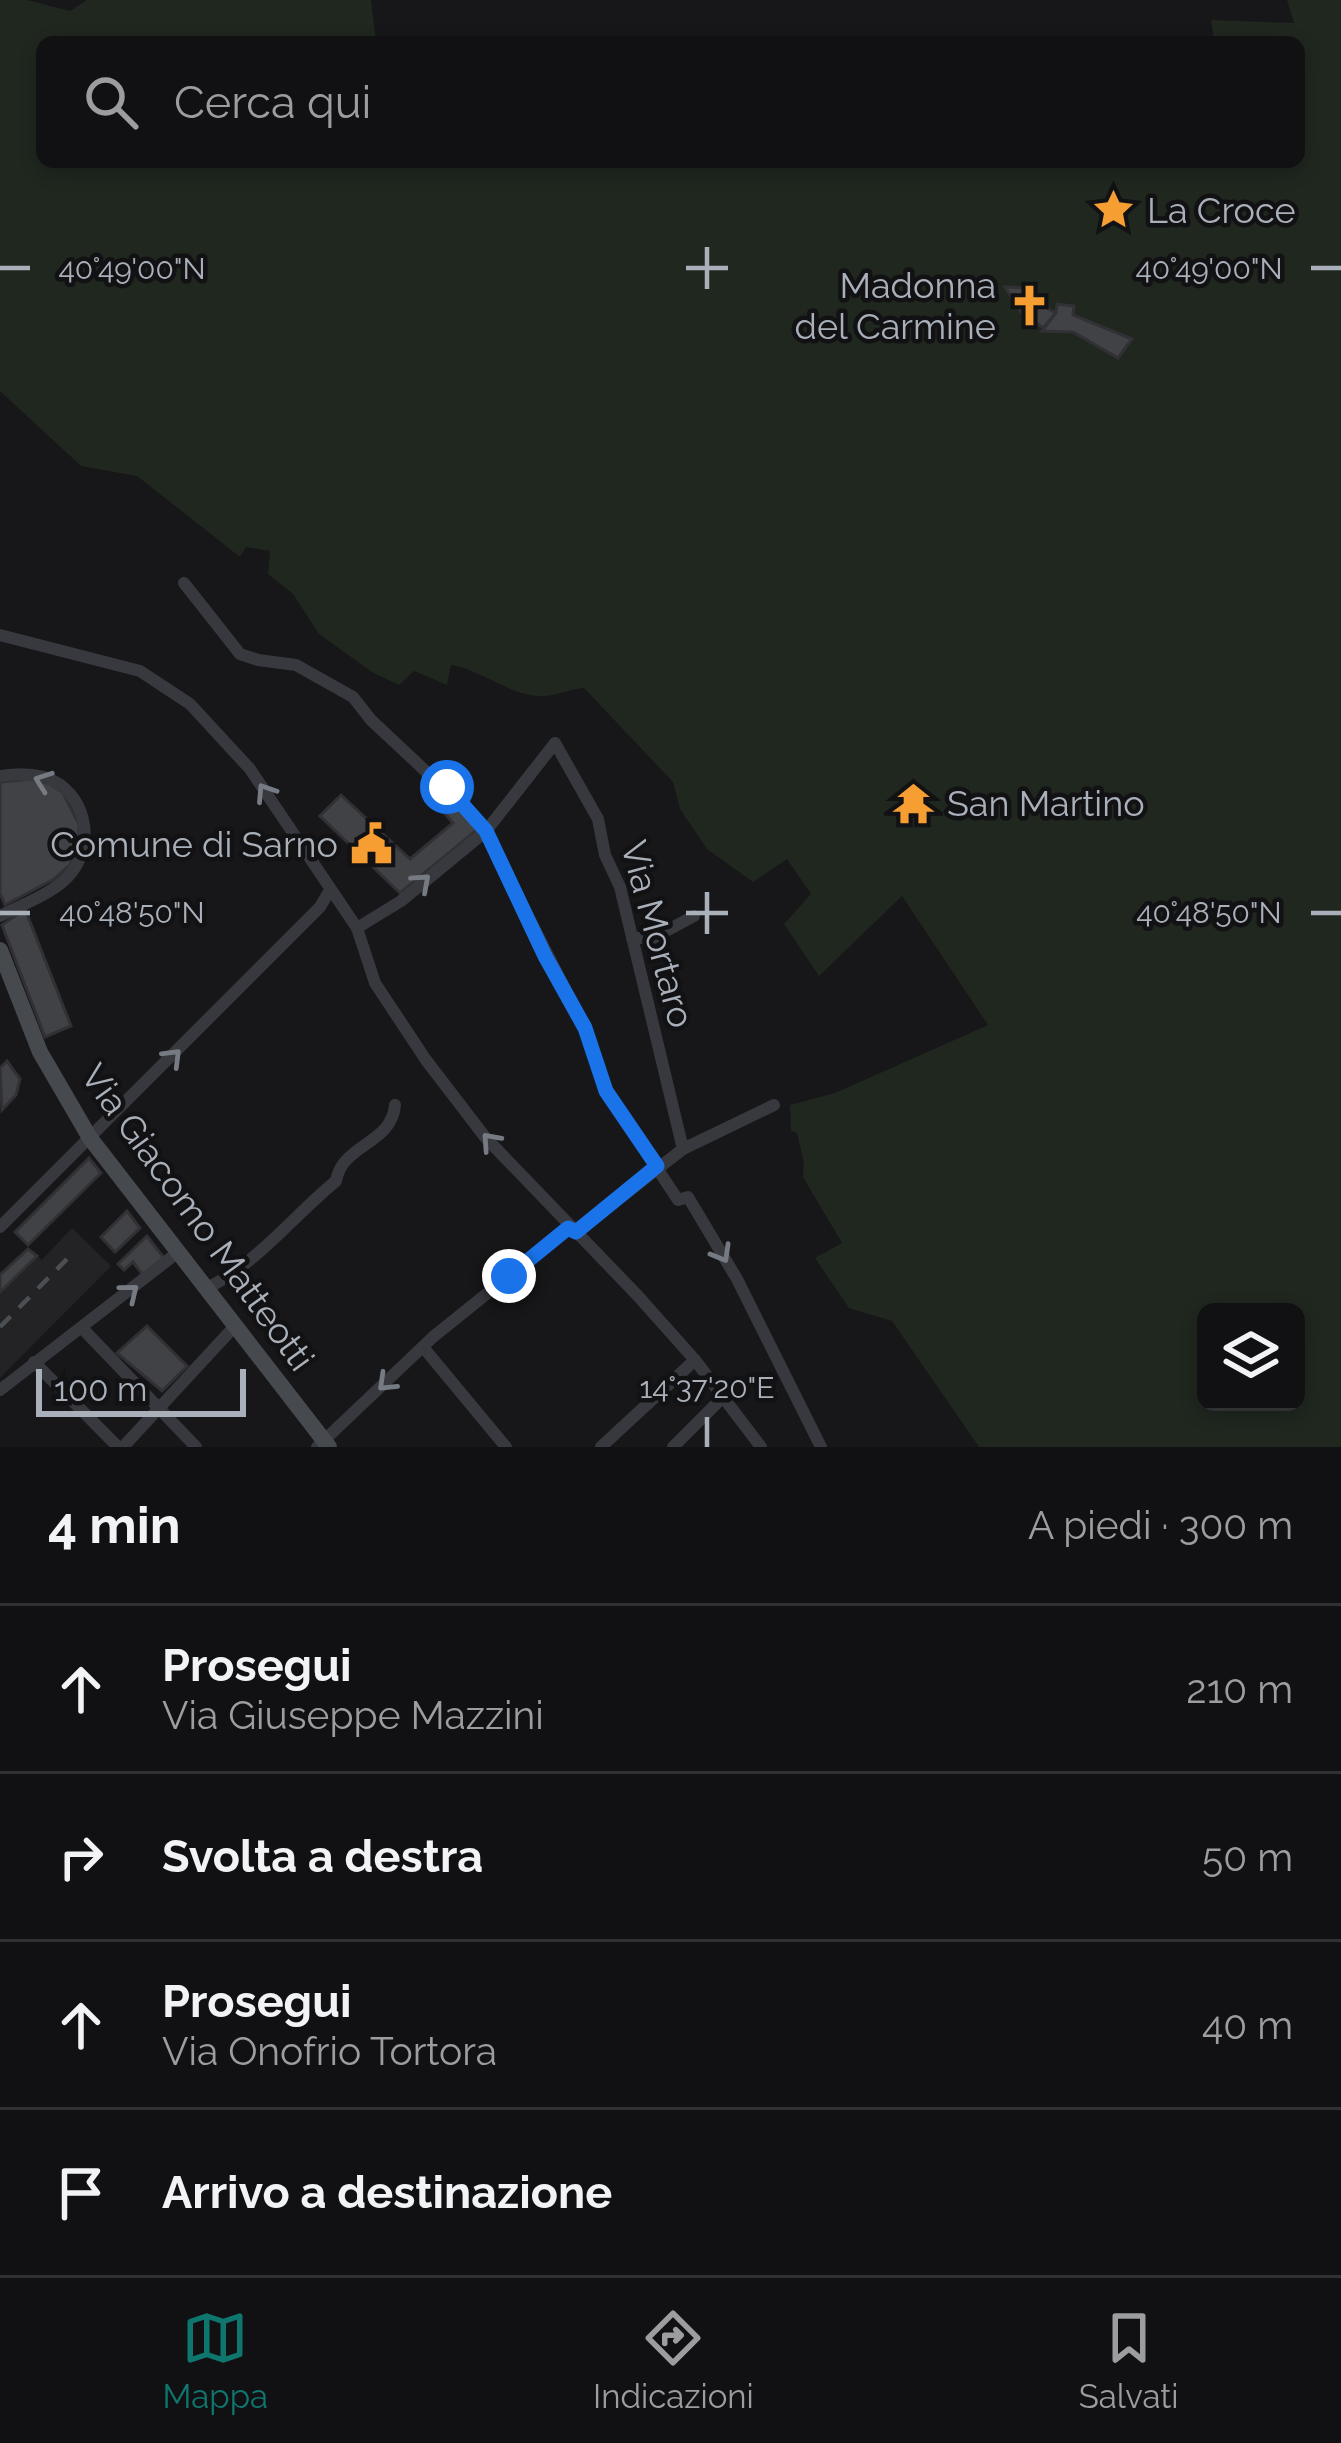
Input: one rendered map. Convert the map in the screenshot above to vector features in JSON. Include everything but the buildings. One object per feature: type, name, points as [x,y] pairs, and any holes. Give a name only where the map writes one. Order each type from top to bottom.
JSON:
[{"type":"street","points":[[184,583],[241,654],[296,665],[353,697],[486,831],[585,1028],[606,1091],[678,1200],[688,1197],[714,1239],[821,1447]]},
{"type":"street","points":[[0,635],[140,671],[190,704],[250,769],[357,928],[375,983],[485,1137],[695,1360],[761,1447]]},
{"type":"street","name":"Via Mortaro","points":[[486,831],[555,743],[598,819],[605,855],[620,887],[683,1149]]},
{"type":"street","points":[[0,776],[22,773],[49,779],[66,790],[83,819],[86,848],[69,878],[0,916]]},
{"type":"street","points":[[357,928],[401,901],[486,831]]},
{"type":"street","points":[[0,1227],[304,923],[330,890]]},
{"type":"street","points":[[632,938],[652,938],[694,916]]},
{"type":"street","name":"Via Giacomo Matteotti","points":[[0,950],[40,1052],[90,1138],[323,1445]]},
{"type":"street","points":[[205,1289],[252,1258],[336,1181],[338,1168],[347,1159],[384,1134],[395,1105]]},
{"type":"street","points":[[323,1445],[423,1347],[657,1166],[774,1105]]},
{"type":"street","points":[[0,1390],[177,1252]]},
{"type":"street","points":[[34,1362],[120,1447],[234,1327]]},
{"type":"street","points":[[82,1328],[196,1447]]},
{"type":"street","points":[[423,1347],[506,1447]]},
{"type":"street","points":[[602,1447],[695,1360]]},
{"type":"street","points":[[673,1447],[723,1397]]},
{"type":"shaded area","points":[[0,0],[27,0],[70,11],[87,0],[371,0],[375,36],[36,36],[36,168],[1305,168],[1305,36],[1213,36],[1211,20],[1294,23],[1287,0],[1341,0],[1341,1447],[979,1447],[892,1321],[849,1308],[815,1258],[842,1243],[803,1177],[797,1133],[791,1131],[790,1105],[835,1093],[988,1025],[902,896],[819,976],[784,924],[811,894],[787,859],[753,882],[707,849],[680,809],[673,782],[584,688],[533,695],[451,665],[447,685],[414,671],[399,685],[319,634],[293,594],[268,574],[270,551],[246,547],[240,557],[137,476],[81,466],[0,391]]},
{"type":"shaded area","points":[[72,1228],[111,1266],[0,1378],[0,1275],[28,1249],[42,1260]]},
{"type":"railway","points":[[0,1327],[67,1259]]},
{"type":"place","name":"La Croce","points":[[1113,210]]},
{"type":"place","name":"Madonna del Carmine","points":[[1030,306]]},
{"type":"place","name":"San Martino","points":[[913,803]]},
{"type":"place","name":"Comune di Sarno","points":[[372,844]]},
{"type":"route","points":[[447,787],[486,831],[585,1028],[606,1091],[657,1166],[576,1232],[571,1226],[509,1276]]}]
